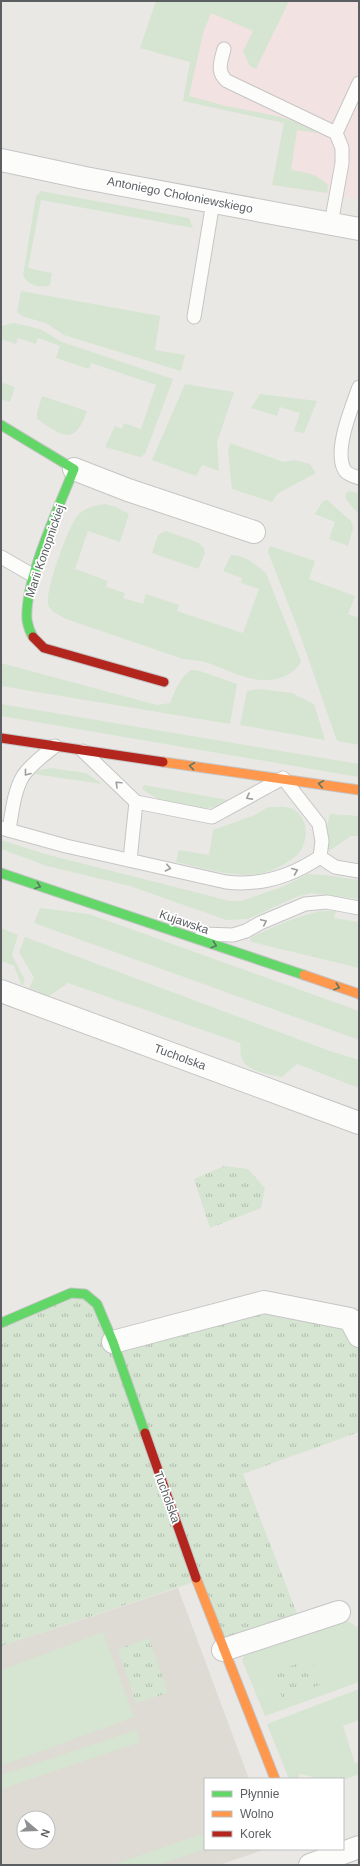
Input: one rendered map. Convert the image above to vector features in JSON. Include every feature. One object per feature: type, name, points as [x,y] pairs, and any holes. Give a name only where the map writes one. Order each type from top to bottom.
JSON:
[{"type":"street","name":"Antoniego Chołoniewskiego","points":[[1,160],[359,229]]},
{"type":"street","points":[[1,425],[74,469],[128,490],[254,532]]},
{"type":"street","name":"Marii Konopnickiej","points":[[74,469],[34,576],[27,603],[27,620],[29,629],[39,645],[164,682]]},
{"type":"street","points":[[1,738],[359,790]]},
{"type":"street","name":"Kujawska","points":[[1,873],[359,994]]},
{"type":"street","name":"Tucholska","points":[[1,991],[359,1124]]},
{"type":"street","name":"Tucholska","points":[[1,1323],[71,1293],[85,1294],[97,1304],[113,1342],[206,1607],[275,1778]]},
{"type":"street","points":[[113,1342],[264,1302],[350,1319],[359,1336]]},
{"type":"street","points":[[223,1650],[339,1612]]},
{"type":"street","points":[[314,1858],[359,1847]]},
{"type":"lane","points":[[224,49],[219,69],[222,77],[227,81],[336,133],[342,148],[342,163],[331,224]]},
{"type":"lane","points":[[336,133],[359,83]]},
{"type":"lane","points":[[194,317],[213,202]]},
{"type":"lane","points":[[359,387],[341,446],[344,469],[350,475],[359,478]]},
{"type":"lane","points":[[1,557],[34,576]]},
{"type":"lane","points":[[55,746],[34,763],[23,776],[5,829],[66,846],[226,882],[243,884],[255,883],[285,875],[304,868],[320,857],[322,841],[319,824],[283,778],[212,817],[136,802],[82,750]]},
{"type":"lane","points":[[130,860],[136,802]]},
{"type":"lane","points":[[320,857],[335,867],[359,871]]},
{"type":"lane","points":[[172,931],[233,935],[246,931],[260,923],[305,904],[327,902],[359,908]]},
{"type":"shaded area","points":[[156,1],[359,1],[359,199],[272,185],[284,123],[183,101],[190,62],[140,48]]},
{"type":"shaded area","points":[[178,1588],[249,1778],[204,1778],[204,1850],[263,1850],[219,1865],[1,1865],[1,1646]]},
{"type":"green space","points":[[156,1],[289,1],[256,69],[250,66],[243,51],[253,31],[211,13],[203,33],[189,96],[226,106],[285,118],[318,133],[297,130],[291,170],[307,173],[319,178],[328,185],[327,193],[272,185],[284,123],[183,101],[190,62],[140,48]]},
{"type":"green space","points":[[41,191],[189,218],[193,228],[41,200],[28,268],[52,273],[50,285],[42,287],[31,284],[23,275],[36,196]]},
{"type":"green space","points":[[21,291],[160,316],[155,350],[185,355],[181,371],[64,335],[46,323],[24,317],[17,312]]},
{"type":"green space","points":[[14,323],[40,329],[62,342],[173,379],[145,454],[140,457],[105,447],[115,426],[122,429],[124,423],[141,429],[156,385],[91,363],[89,369],[56,358],[60,346],[38,338],[36,344],[18,338],[16,344],[1,339],[1,326]]},
{"type":"green space","points":[[1,382],[15,387],[10,402],[1,399]]},
{"type":"green space","points":[[185,384],[234,392],[217,442],[219,471],[202,465],[196,476],[152,460]]},
{"type":"green space","points":[[260,394],[317,401],[304,433],[294,431],[300,413],[280,407],[277,416],[251,408]]},
{"type":"green space","points":[[42,396],[87,411],[78,430],[73,434],[61,434],[37,419],[37,413]]},
{"type":"green space","points":[[230,443],[284,462],[294,460],[310,464],[316,473],[277,494],[272,502],[232,489],[228,451]]},
{"type":"green space","points":[[349,491],[359,493],[359,515],[345,498],[346,493]]},
{"type":"green space","points":[[327,500],[351,521],[353,528],[348,546],[329,539],[335,522],[315,514],[323,501]]},
{"type":"green space","points":[[105,504],[116,507],[129,514],[120,542],[88,531],[75,569],[108,581],[106,587],[125,593],[123,598],[143,604],[146,594],[179,605],[177,611],[243,633],[259,589],[241,583],[242,578],[223,571],[231,555],[249,560],[266,573],[301,661],[298,667],[289,674],[278,679],[267,680],[245,677],[201,661],[183,659],[66,619],[53,611],[48,604],[50,586],[53,573],[68,533],[77,516],[83,511],[94,506]]},
{"type":"green space","points":[[166,531],[199,543],[204,548],[205,553],[198,569],[152,553],[158,535]]},
{"type":"green space","points":[[270,546],[315,561],[309,579],[355,596],[348,614],[359,618],[359,745],[337,741],[298,629],[268,552]]},
{"type":"green space","points":[[1,663],[157,705],[170,703],[178,685],[184,677],[191,670],[200,671],[237,684],[230,724],[1,686]]},
{"type":"green space","points":[[260,689],[292,693],[314,704],[325,740],[240,725],[247,691]]},
{"type":"green space","points":[[1,704],[359,764],[359,777],[1,716]]},
{"type":"green space","points":[[51,768],[86,773],[102,784],[34,774],[39,770]]},
{"type":"green space","points":[[144,785],[228,800],[219,805],[196,809],[161,800],[142,789]]},
{"type":"green space","points":[[268,807],[284,807],[293,809],[299,813],[305,825],[305,838],[300,851],[286,863],[266,872],[244,875],[221,872],[176,862],[179,850],[209,855],[213,830],[255,815]]},
{"type":"green space","points":[[330,814],[359,816],[359,836],[351,836],[329,851],[326,837]]},
{"type":"green space","points":[[1,840],[45,854],[230,901],[241,901],[282,887],[308,874],[359,880],[359,899],[312,893],[296,897],[248,919],[226,920],[130,886],[47,866],[1,849]]},
{"type":"green space","points":[[40,908],[89,914],[359,1011],[359,1040],[34,923]]},
{"type":"green space","points":[[321,911],[336,911],[334,918],[359,922],[359,968],[252,942],[250,939],[251,937],[285,922]]},
{"type":"green space","points":[[1,928],[18,935],[12,955],[25,980],[22,986],[14,966],[1,961]]},
{"type":"green space","points":[[25,937],[330,1051],[359,1060],[359,1088],[297,1064],[282,1077],[259,1072],[248,1067],[244,1063],[241,1057],[240,1043],[68,983],[49,996],[29,988],[34,978],[19,952]]},
{"type":"green space","points":[[224,1166],[248,1169],[265,1188],[261,1208],[210,1228],[194,1179]]},
{"type":"green space","points":[[85,1294],[113,1342],[264,1302],[350,1319],[359,1336],[359,1432],[243,1474],[301,1624],[223,1650],[197,1581],[1,1646],[1,1323]]},
{"type":"green space","points":[[342,1621],[349,1622],[359,1628],[359,1682],[265,1716],[242,1660],[247,1650]]},
{"type":"green space","points":[[103,1632],[134,1717],[1,1766],[1,1670]]},
{"type":"green space","points":[[149,1638],[168,1693],[136,1703],[118,1649]]},
{"type":"green space","points":[[312,1659],[320,1685],[282,1698],[273,1672]]},
{"type":"green space","points":[[359,1689],[359,1720],[343,1726],[355,1763],[359,1762],[359,1774],[344,1780],[344,1778],[313,1778],[300,1774],[298,1778],[289,1778],[267,1724]]},
{"type":"green space","points":[[136,1730],[140,1742],[1,1789],[1,1775]]},
{"type":"green space","points":[[204,1833],[204,1849],[158,1865],[112,1865]]},
{"type":"traffic: fast","points":[[1,425],[74,469],[44,544],[31,585],[27,620],[33,637]]},
{"type":"traffic: fast","points":[[1,873],[304,975]]},
{"type":"traffic: fast","points":[[1,1323],[71,1293],[85,1294],[97,1304],[113,1342],[145,1433]]},
{"type":"traffic: slow","points":[[163,762],[359,790]]},
{"type":"traffic: slow","points":[[304,975],[359,994]]},
{"type":"traffic: slow","points":[[196,1578],[275,1778]]},
{"type":"traffic: jam","points":[[33,637],[44,648],[164,682]]},
{"type":"traffic: jam","points":[[1,738],[163,762]]},
{"type":"traffic: jam","points":[[145,1433],[196,1578]]}]
